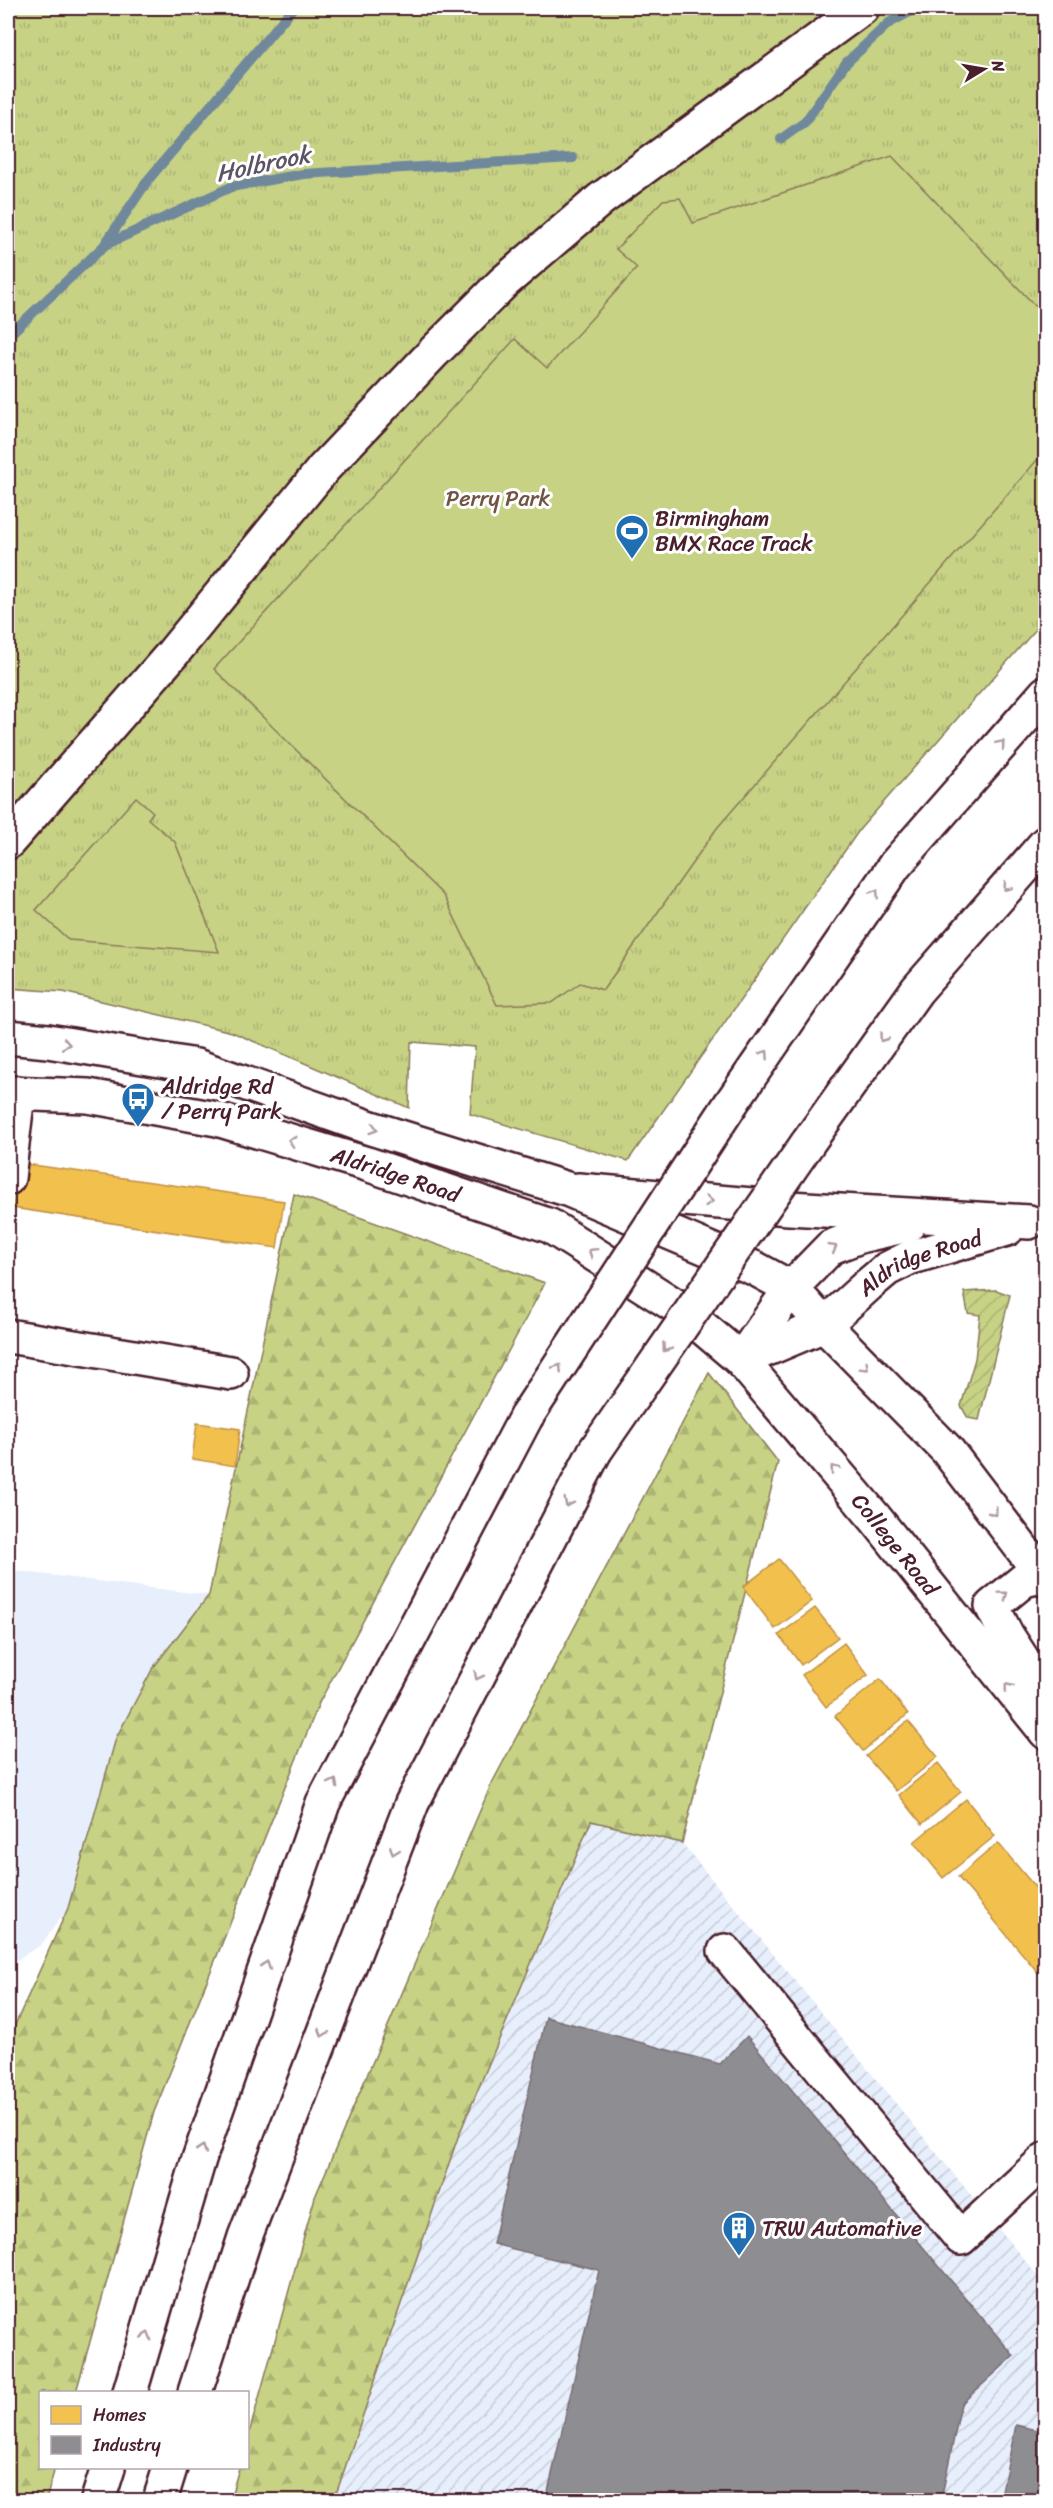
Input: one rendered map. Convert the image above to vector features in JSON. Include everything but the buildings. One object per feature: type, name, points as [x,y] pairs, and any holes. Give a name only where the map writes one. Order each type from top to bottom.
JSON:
[{"type":"main road","points":[[8,842],[173,653],[324,468],[504,282],[601,199],[862,8]]},
{"type":"main road","points":[[130,2391],[199,2159],[323,1803],[526,1417],[732,1102],[895,865],[1046,693]]},
{"type":"main road","points":[[195,2391],[245,2237],[412,1803],[595,1451],[807,1144],[917,990],[1046,843]]},
{"type":"main road","name":"Aldridge Road","points":[[8,1037],[48,1041],[195,1066],[371,1128],[567,1189],[756,1269],[791,1288],[824,1325]]},
{"type":"main road","points":[[8,1178],[13,1093]]},
{"type":"main road","name":"Aldridge Road","points":[[13,1093],[88,1096],[217,1119],[367,1164],[550,1227],[682,1310],[741,1360]]},
{"type":"main road","name":"Aldridge Road","points":[[567,1189],[789,1208],[1037,1220]]},
{"type":"main road","name":"Aldridge Road","points":[[741,1360],[791,1288],[831,1247],[860,1236],[945,1217]]},
{"type":"main road","name":"Aldridge Road","points":[[741,1360],[824,1325],[874,1280],[909,1258],[1037,1220]]},
{"type":"main road","points":[[824,1325],[947,1450],[1044,1578]]},
{"type":"main road","points":[[8,1336],[231,1372]]},
{"type":"main road","name":"College Road","points":[[741,1360],[875,1518],[1046,1732]]},
{"type":"main road","points":[[1044,1578],[1024,1580],[992,1606],[1006,1634],[1046,1696]]},
{"type":"main road","points":[[725,1951],[961,2238],[1046,2159]]},
{"type":"main road","points":[[98,2500],[108,2469]]},
{"type":"main road","points":[[160,2500],[170,2469]]},
{"type":"shaded area","points":[[8,1570],[209,1595],[153,1668],[116,1738],[68,1908],[41,1945],[8,1965]]},
{"type":"shaded area","points":[[591,1821],[682,1843],[1045,2285],[1045,2500],[334,2500],[458,2137]]},
{"type":"green space","name":"Perry Park","points":[[8,8],[1045,8],[1045,619],[860,829],[628,1161],[470,1114],[475,1047],[411,1042],[409,1108],[232,1032],[63,992],[8,988]]},
{"type":"green space","name":"Birmingham BMX Race Track","points":[[892,156],[1045,316],[1045,451],[717,828],[603,990],[580,983],[552,1003],[497,1005],[444,896],[214,669],[515,339],[547,368],[637,268],[616,249],[663,200],[680,198],[693,223]]},
{"type":"green space","points":[[136,797],[153,812],[148,819],[175,842],[219,952],[69,940],[36,910]]},
{"type":"green space","points":[[294,1194],[545,1283],[319,1703],[154,2112],[76,2391],[39,2391],[39,2469],[55,2469],[46,2500],[8,2500],[8,2058],[14,2027],[68,1908],[116,1738],[153,1668],[209,1595]]},
{"type":"green space","points":[[996,1290],[1010,1295],[979,1420],[968,1418],[961,1406],[975,1359],[980,1315],[968,1313],[964,1292]]},
{"type":"green space","points":[[709,1373],[778,1462],[682,1843],[591,1821],[458,2137],[334,2500],[230,2500],[239,2469],[249,2469],[249,2433],[315,2197],[491,1785]]},
{"type":"waterway","points":[[105,244],[148,180],[293,8]]},
{"type":"waterway","name":"Holbrook","points":[[781,139],[805,122],[846,63],[889,23],[917,8]]},
{"type":"waterway","name":"Holbrook","points":[[8,336],[105,245],[231,187],[303,174],[573,158]]},
{"type":"place","name":"Birmingham BMX Race Track","points":[[632,560]]},
{"type":"place","name":"Aldridge Rd / Perry Park","points":[[138,1128]]},
{"type":"place","name":"TRW Automative","points":[[739,2257]]}]
